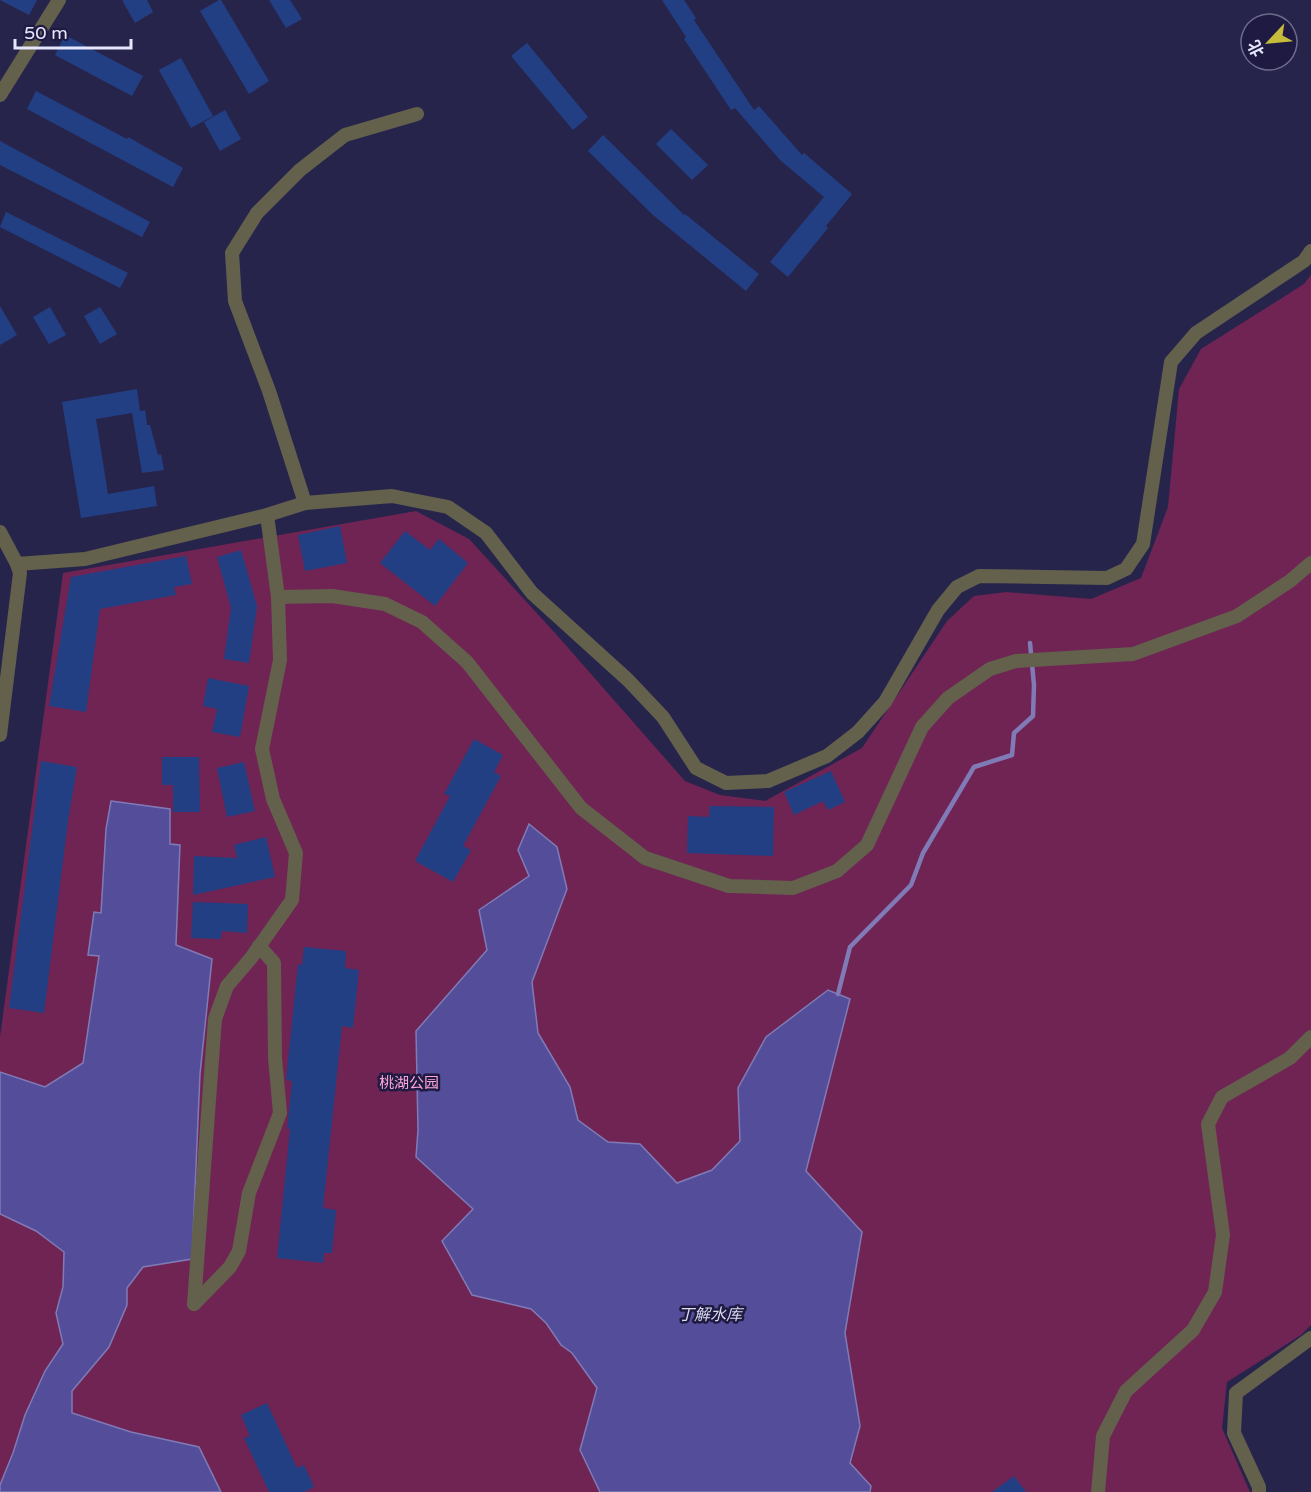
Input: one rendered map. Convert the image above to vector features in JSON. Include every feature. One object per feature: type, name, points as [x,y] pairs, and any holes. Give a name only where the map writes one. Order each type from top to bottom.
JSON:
[{"type":"street","points":[[0,94],[59,0]]},
{"type":"street","points":[[305,503],[269,391],[235,301],[232,253],[257,213],[300,170],[345,135],[417,114]]},
{"type":"street","points":[[17,564],[85,559],[267,515],[305,503],[392,496],[447,507],[486,533],[532,593],[628,680],[663,717],[696,768],[726,783],[768,782],[827,756],[858,732],[885,702],[938,610],[957,587],[979,576],[1107,578],[1126,569],[1143,544],[1171,362],[1197,333],[1304,261],[1311,251]]},
{"type":"street","points":[[260,946],[274,963],[275,1058],[280,1113],[249,1193],[239,1251],[230,1267],[194,1304],[215,1019],[227,986],[260,946],[292,900],[296,853],[273,799],[262,749],[280,660],[278,597],[267,515]]},
{"type":"street","points":[[0,532],[20,573],[0,735]]},
{"type":"street","points":[[278,597],[333,596],[385,604],[422,622],[467,662],[581,808],[645,858],[729,886],[793,888],[837,871],[867,845],[922,726],[948,698],[990,669],[1016,661],[1133,654],[1237,616],[1290,581],[1311,563]]},
{"type":"street","points":[[1098,1492],[1103,1436],[1126,1391],[1193,1330],[1215,1292],[1223,1235],[1208,1124],[1222,1097],[1290,1058],[1311,1037]]},
{"type":"street","points":[[1259,1492],[1260,1487],[1234,1433],[1236,1393],[1311,1338]]},
{"type":"green space","name":"桃湖公园","points":[[1311,275],[1311,1325],[1301,1335],[1227,1382],[1222,1428],[1250,1492],[0,1492],[0,1037],[63,573],[416,511],[469,539],[685,781],[720,795],[765,801],[862,748],[947,621],[974,596],[1006,592],[1091,599],[1141,578],[1168,507],[1179,389],[1201,349],[1304,284]]},
{"type":"water","points":[[111,801],[170,809],[170,844],[180,845],[176,945],[212,959],[200,1074],[192,1259],[143,1267],[127,1288],[127,1305],[109,1347],[72,1391],[72,1413],[131,1432],[199,1447],[221,1492],[0,1492],[0,1485],[25,1415],[45,1371],[63,1344],[56,1313],[63,1287],[64,1252],[36,1231],[0,1214],[0,1072],[45,1087],[83,1063],[99,956],[88,955],[94,912],[101,913],[106,829]]},
{"type":"water","name":"丁解水库","points":[[529,824],[557,847],[567,889],[532,982],[538,1033],[570,1087],[578,1120],[608,1142],[640,1144],[677,1183],[712,1170],[740,1141],[738,1088],[766,1037],[828,990],[850,999],[806,1171],[862,1232],[845,1333],[860,1426],[850,1463],[871,1486],[870,1492],[600,1492],[580,1450],[597,1388],[572,1353],[561,1345],[546,1323],[531,1309],[472,1295],[442,1241],[473,1209],[416,1157],[418,1130],[416,1031],[487,950],[479,910],[529,876],[518,850]]},
{"type":"building","points":[[0,0],[37,0],[29,15]]},
{"type":"building","points":[[122,0],[147,0],[153,12],[135,23]]},
{"type":"building","points":[[219,0],[269,81],[249,94],[200,11]]},
{"type":"building","points":[[269,0],[290,0],[302,19],[286,28]]},
{"type":"building","points":[[662,0],[684,0],[696,18],[694,20],[754,110],[759,106],[802,155],[804,153],[852,194],[788,277],[770,262],[824,197],[780,160],[735,108],[731,110],[684,39],[686,37]]},
{"type":"building","points":[[65,35],[143,76],[132,96],[55,55]]},
{"type":"building","points":[[527,43],[588,117],[573,130],[511,56]]},
{"type":"building","points":[[181,58],[213,116],[191,128],[159,70]]},
{"type":"building","points":[[36,91],[127,139],[128,137],[183,168],[173,187],[27,109]]},
{"type":"building","points":[[225,110],[241,139],[220,151],[204,122]]},
{"type":"building","points":[[671,129],[708,165],[692,180],[656,144]]},
{"type":"building","points":[[603,135],[684,215],[759,274],[746,291],[653,215],[588,151]]},
{"type":"building","points":[[0,141],[150,222],[142,237],[0,165]]},
{"type":"building","points":[[6,212],[128,273],[120,288],[0,227]]},
{"type":"building","points":[[0,306],[17,335],[0,345]]},
{"type":"building","points":[[50,307],[66,335],[49,344],[33,317]]},
{"type":"building","points":[[100,307],[117,334],[100,344],[84,316]]},
{"type":"building","points":[[137,389],[140,411],[145,410],[147,425],[150,425],[158,455],[161,454],[164,470],[142,473],[132,413],[96,419],[108,494],[154,486],[157,506],[81,518],[62,402]]},
{"type":"building","points":[[340,526],[347,563],[305,571],[298,535]]},
{"type":"building","points":[[405,531],[430,550],[439,539],[468,563],[435,606],[380,563]]},
{"type":"building","points":[[241,550],[257,606],[249,663],[224,659],[231,608],[217,557]]},
{"type":"building","points":[[186,556],[192,584],[174,587],[176,595],[100,609],[86,712],[49,706],[71,577]]},
{"type":"building","points":[[208,678],[249,686],[240,737],[212,732],[217,709],[203,706]]},
{"type":"building","points":[[474,739],[503,755],[494,772],[501,776],[463,846],[471,850],[453,882],[415,861],[450,796],[444,794]]},
{"type":"building","points":[[162,757],[199,757],[200,812],[173,812],[173,785],[162,785]]},
{"type":"building","points":[[41,761],[77,767],[44,1013],[9,1008]]},
{"type":"building","points":[[244,762],[255,811],[227,817],[217,768]]},
{"type":"building","points":[[831,771],[845,802],[828,810],[823,801],[794,815],[784,792]]},
{"type":"building","points":[[710,806],[774,807],[773,856],[687,853],[688,816],[709,817]]},
{"type":"building","points":[[266,837],[275,877],[193,895],[194,856],[237,858],[234,845]]},
{"type":"building","points":[[193,902],[248,904],[247,933],[222,931],[221,939],[191,938]]},
{"type":"building","points":[[304,947],[346,951],[345,968],[359,970],[353,1028],[342,1026],[323,1208],[336,1210],[332,1253],[324,1253],[323,1263],[277,1258],[290,1129],[287,1129],[292,1081],[286,1080],[298,964],[302,965]]},
{"type":"building","points":[[267,1403],[297,1468],[304,1465],[314,1487],[304,1492],[269,1492],[244,1438],[250,1436],[241,1415]]},
{"type":"building","points":[[1014,1476],[1026,1492],[992,1492]]},
{"type":"waterway","points":[[838,994],[850,947],[911,885],[923,853],[974,767],[1012,755],[1014,733],[1033,716],[1034,685],[1030,643]]}]
